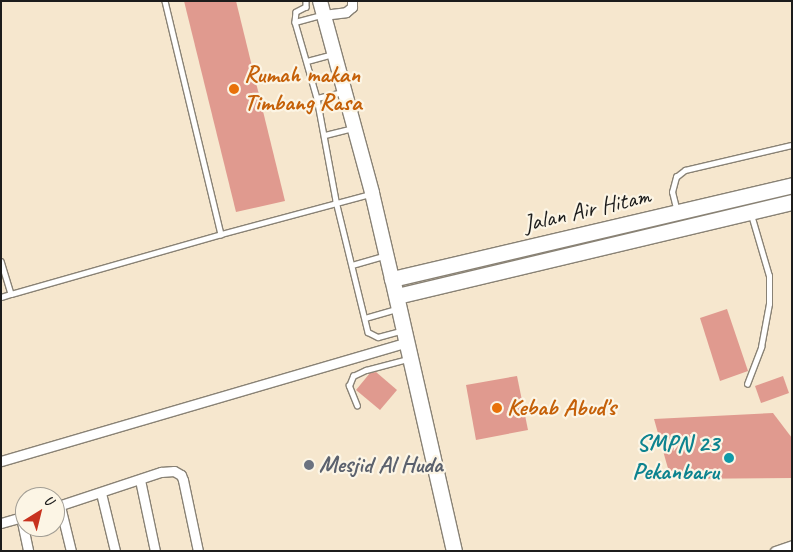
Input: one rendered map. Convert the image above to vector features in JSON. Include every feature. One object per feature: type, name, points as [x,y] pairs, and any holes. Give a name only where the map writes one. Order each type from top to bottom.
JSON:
[{"type":"highway","name":"Jalan Air Hitam","points":[[392,279],[792,185]]},
{"type":"highway","name":"Jalan Air Hitam","points":[[398,303],[792,202]]},
{"type":"highway","points":[[392,279],[454,551]]},
{"type":"main road","points":[[321,8],[372,193],[392,279]]},
{"type":"street","points":[[321,8],[346,12],[352,7],[352,1]]},
{"type":"street","points":[[1,461],[405,336]]},
{"type":"street","points":[[65,504],[168,470],[181,475],[198,551]]},
{"type":"street","points":[[140,480],[156,551]]},
{"type":"street","points":[[101,493],[115,551]]},
{"type":"street","points":[[1,523],[15,519]]},
{"type":"street","points":[[65,532],[71,551]]},
{"type":"street","points":[[26,537],[28,551]]},
{"type":"street","points":[[775,551],[792,545]]},
{"type":"lane","points":[[165,1],[221,234]]},
{"type":"lane","points":[[306,1],[306,6],[296,12],[295,22],[308,61],[325,135],[336,201],[368,332],[378,337],[405,336]]},
{"type":"lane","points":[[295,22],[321,8]]},
{"type":"lane","points":[[308,61],[334,54]]},
{"type":"lane","points":[[316,98],[344,91]]},
{"type":"lane","points":[[325,135],[354,128]]},
{"type":"lane","points":[[678,212],[672,192],[676,178],[685,170],[792,145]]},
{"type":"lane","points":[[1,297],[336,201],[372,193]]},
{"type":"lane","points":[[747,384],[761,347],[769,294],[769,276],[750,212]]},
{"type":"lane","points":[[352,266],[387,256]]},
{"type":"lane","points":[[1,261],[11,294]]},
{"type":"lane","points":[[365,318],[398,303]]},
{"type":"lane","points":[[357,406],[349,386],[355,374],[410,359]]},
{"type":"building","points":[[184,1],[236,1],[285,201],[236,212]]},
{"type":"building","points":[[727,309],[748,371],[720,381],[700,318]]},
{"type":"building","points":[[376,372],[397,390],[380,410],[356,390],[370,373]]},
{"type":"building","name":"Kebab Abud's","points":[[517,376],[528,430],[476,440],[466,385]]},
{"type":"building","points":[[783,376],[789,393],[761,403],[755,386]]},
{"type":"building","name":"SMPN 23 Pekanbaru","points":[[773,413],[792,438],[792,478],[671,479],[654,419]]},
{"type":"place","name":"Rumah makan Timbang Rasa","points":[[234,89]]},
{"type":"place","name":"Kebab Abud's","points":[[497,408]]},
{"type":"place","name":"SMPN 23 Pekanbaru","points":[[729,458]]},
{"type":"place","name":"Mesjid Al Huda","points":[[309,465]]}]
